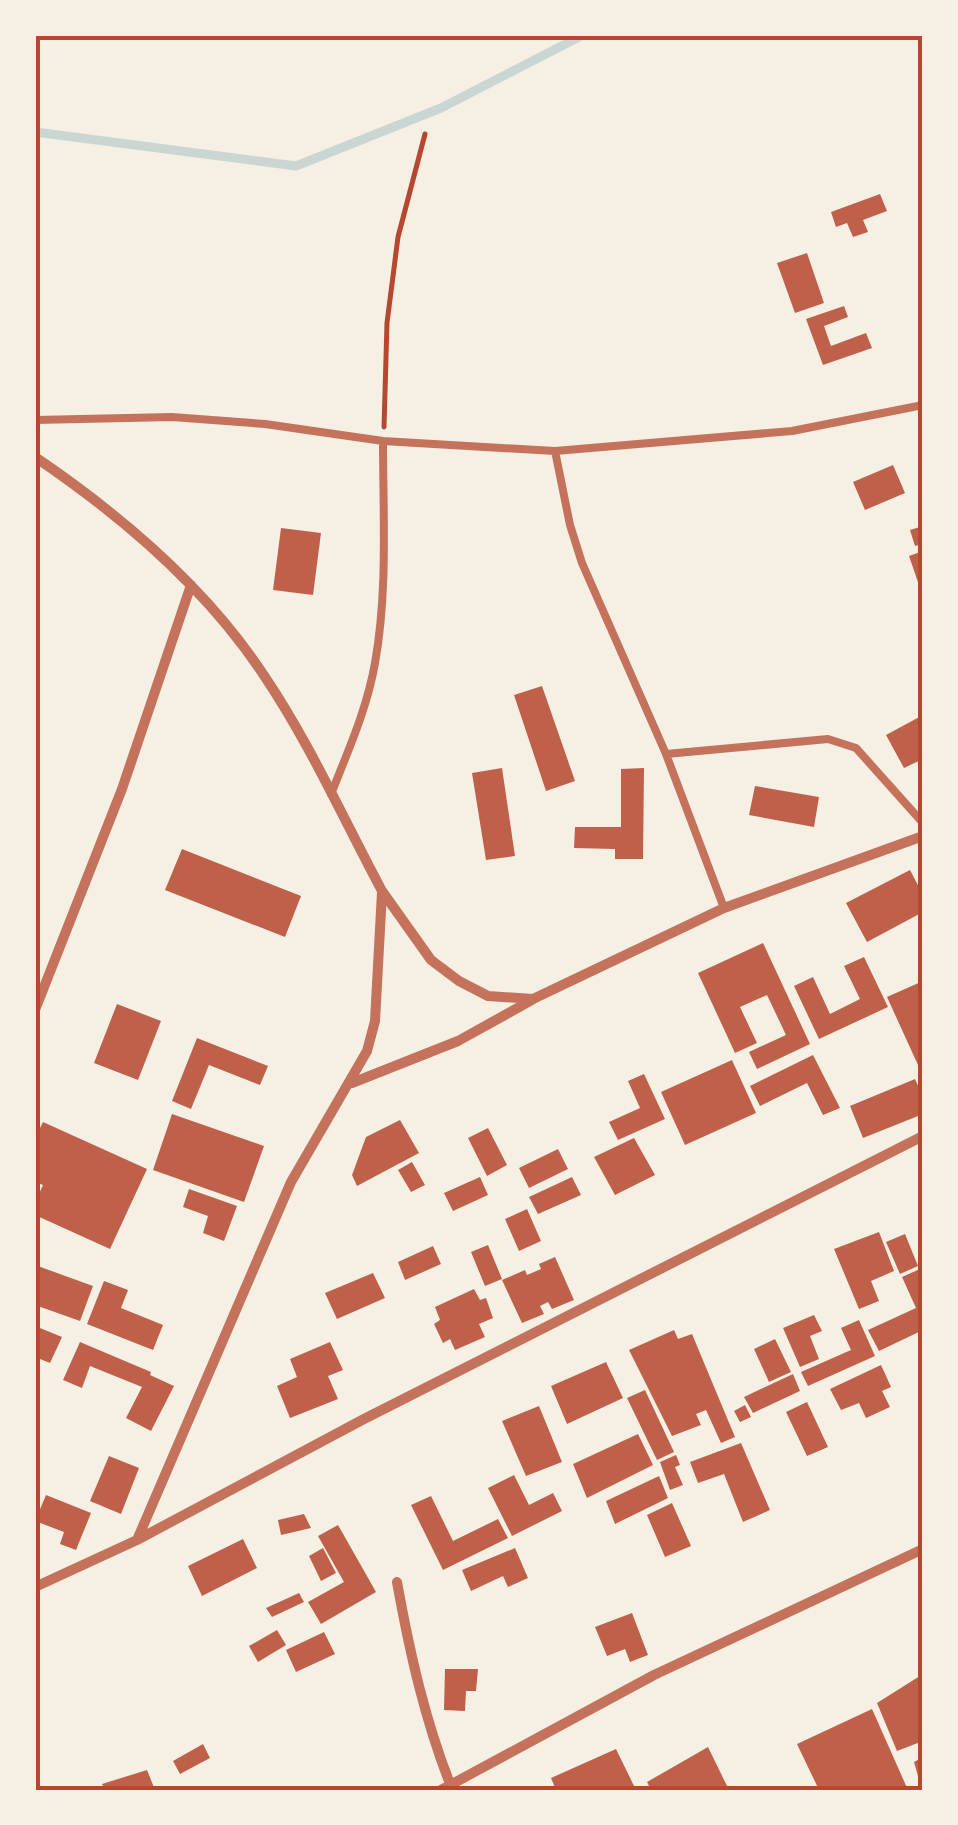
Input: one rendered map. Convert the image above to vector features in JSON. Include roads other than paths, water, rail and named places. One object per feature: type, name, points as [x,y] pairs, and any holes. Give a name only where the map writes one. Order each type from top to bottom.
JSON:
[{"type":"street","points":[[35,457],[94,497],[191,585],[265,676],[382,891],[430,960],[488,996],[533,999]]},
{"type":"street","points":[[35,1010],[122,789],[191,585]]},
{"type":"street","points":[[352,1083],[445,1046],[533,999],[724,908],[923,836]]},
{"type":"street","points":[[137,1540],[291,1182],[368,1052],[375,1021],[382,891]]},
{"type":"street","points":[[35,1587],[137,1540],[381,1410],[923,1136]]},
{"type":"street","points":[[397,1582],[413,1673],[448,1788],[723,1641],[923,1549]]},
{"type":"lane","points":[[35,420],[76,416],[172,417],[264,424],[383,441],[555,451],[792,431],[923,404]]},
{"type":"lane","points":[[331,794],[358,726],[375,665],[382,606],[383,441]]},
{"type":"lane","points":[[555,451],[582,564],[666,754],[724,908]]},
{"type":"lane","points":[[666,754],[828,739],[856,748],[923,822]]},
{"type":"waterway","points":[[35,132],[296,166],[441,108],[583,35]]}]
